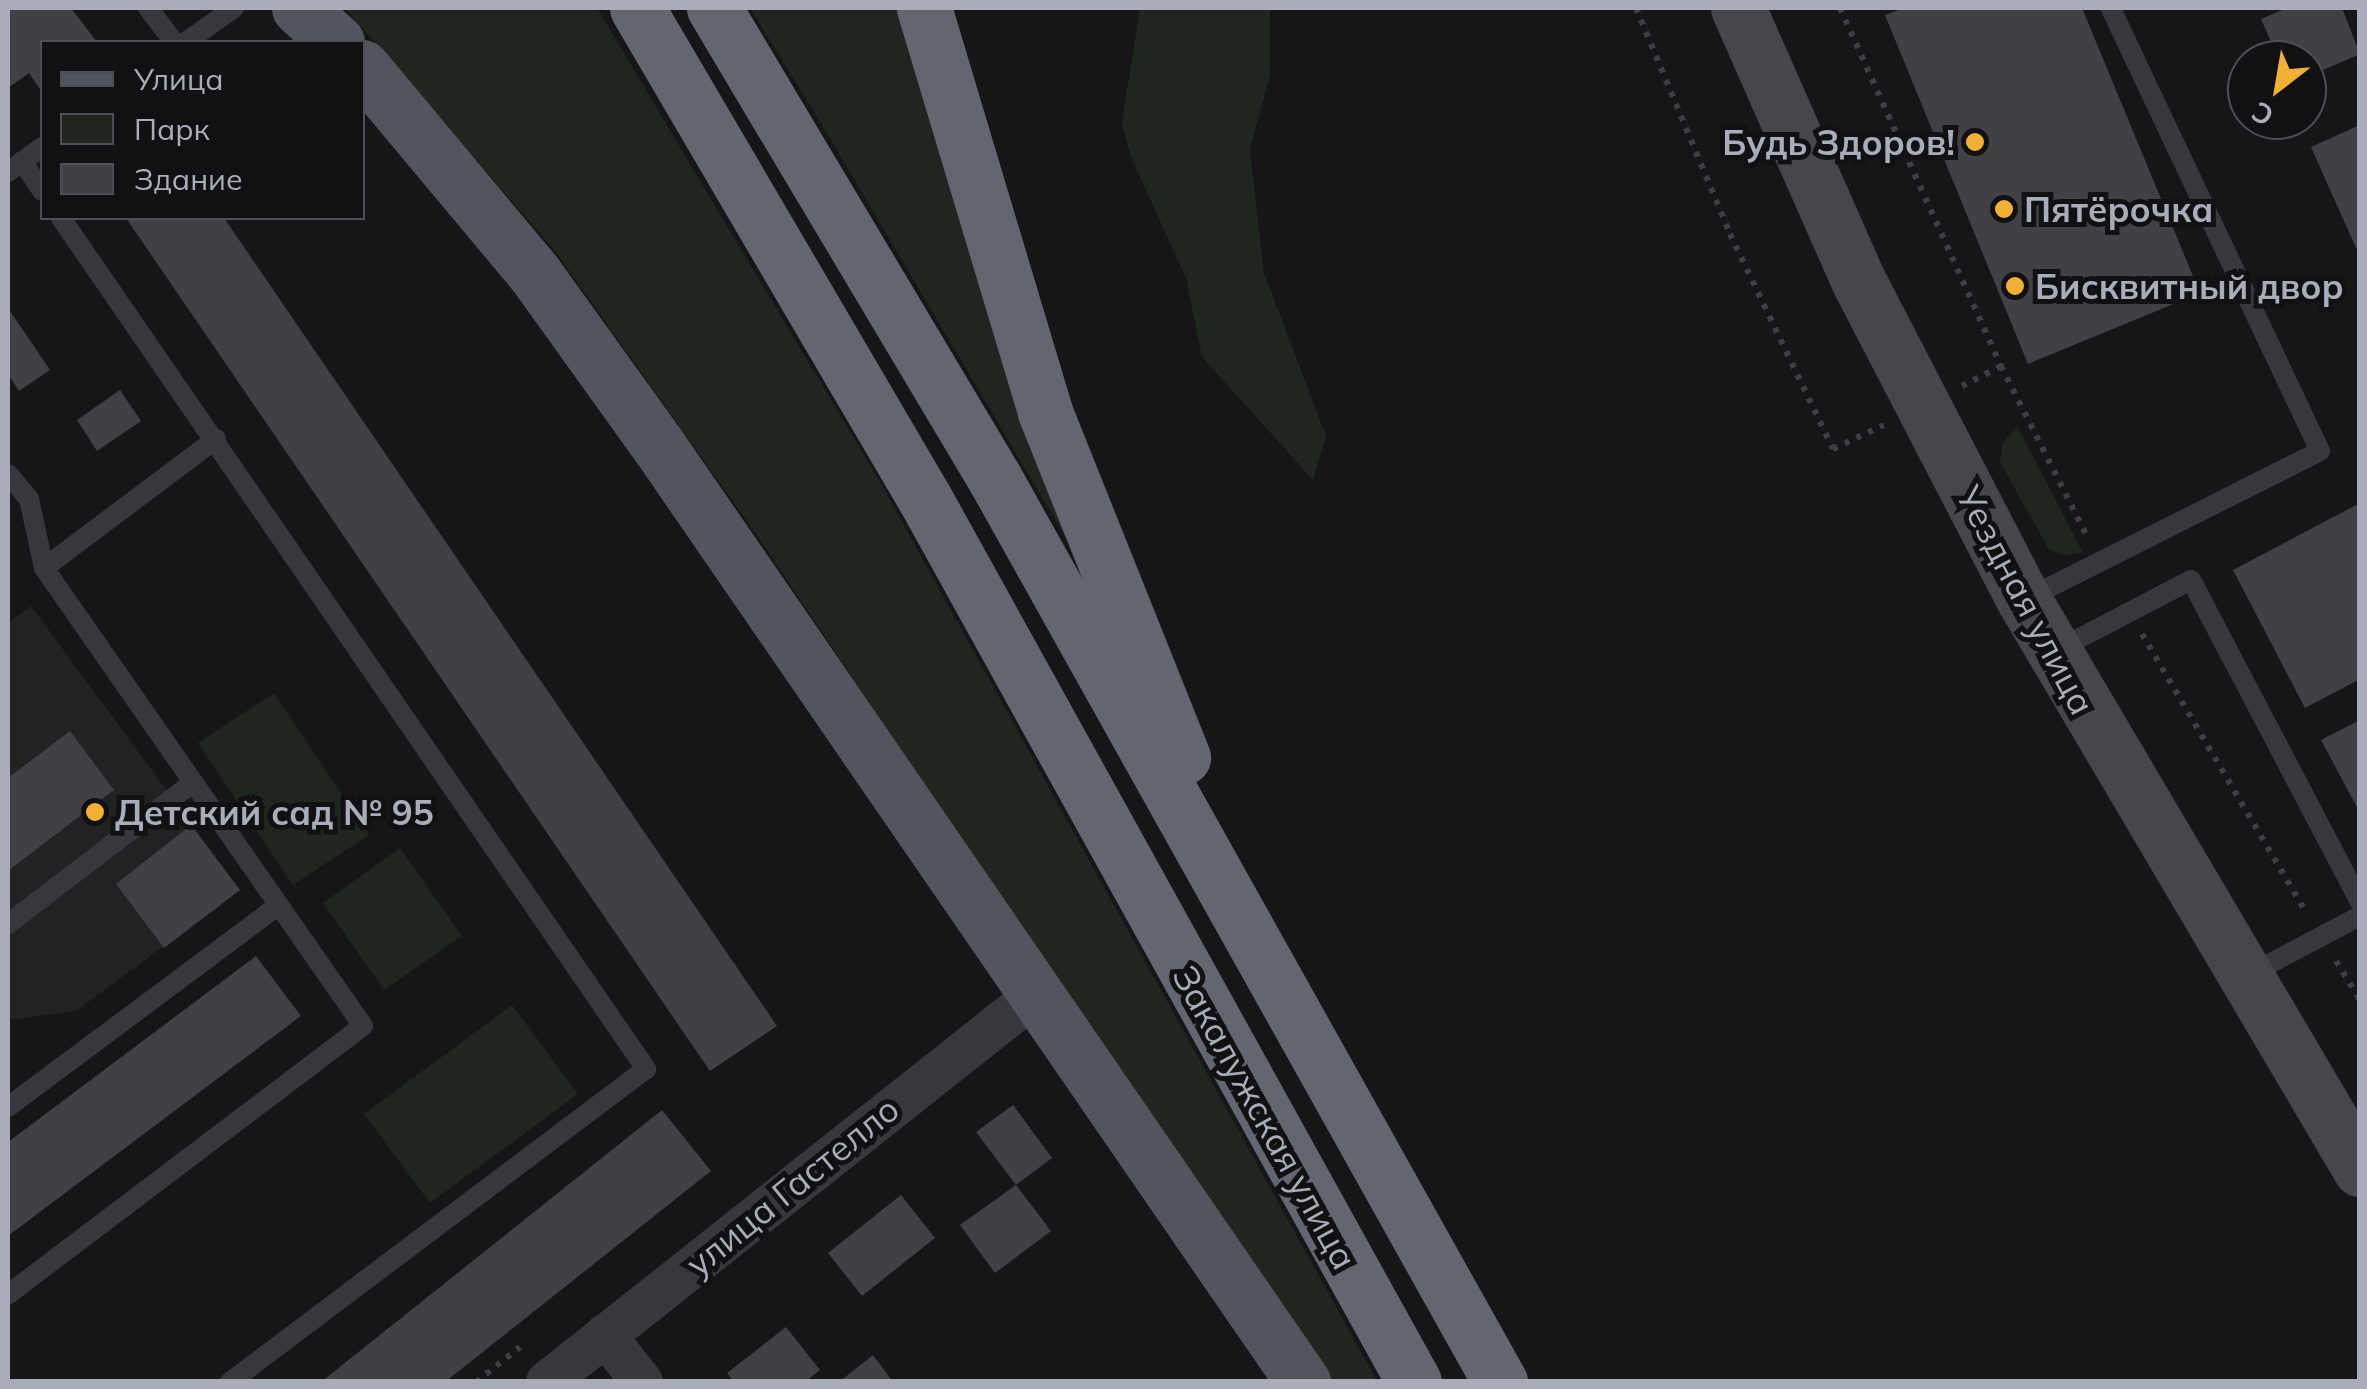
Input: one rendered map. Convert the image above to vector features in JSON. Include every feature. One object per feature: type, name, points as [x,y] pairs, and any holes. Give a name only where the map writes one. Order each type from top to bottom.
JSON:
[{"type":"highway","name":"Закалужская улица","points":[[637,8],[925,499],[1116,852],[1414,1382]]},
{"type":"highway","points":[[714,8],[1252,932],[1500,1382]]},
{"type":"highway","points":[[924,8],[1045,412],[1252,932]]},
{"type":"main road","points":[[299,8],[335,40]]},
{"type":"main road","points":[[365,71],[535,274],[1038,993],[1303,1382]]},
{"type":"street","name":"Уездная улица","points":[[1738,8],[1859,282],[2024,600],[2244,977],[2354,1148]]},
{"type":"street","name":"улица Гастелло","points":[[547,1382],[1038,993]]},
{"type":"street","points":[[605,1335],[642,1382]]},
{"type":"lane","points":[[148,8],[172,40]]},
{"type":"lane","points":[[189,40],[234,8]]},
{"type":"lane","points":[[2024,600],[2320,451],[2112,8]]},
{"type":"lane","points":[[40,148],[15,167],[40,189]]},
{"type":"lane","points":[[62,220],[646,1070],[230,1382]]},
{"type":"lane","points":[[44,568],[216,439]]},
{"type":"lane","points":[[8,474],[29,499],[44,568],[363,1026],[8,1294]]},
{"type":"lane","points":[[2053,652],[2191,580],[2360,902]]},
{"type":"lane","points":[[8,924],[191,784]]},
{"type":"lane","points":[[8,1107],[278,906]]},
{"type":"lane","points":[[2244,977],[2360,916]]},
{"type":"path","points":[[1636,8],[1730,234],[1833,450],[2001,366]]},
{"type":"path","points":[[1840,8],[2001,366],[2100,562]]},
{"type":"path","points":[[2130,614],[2360,1000]]},
{"type":"shaded area","name":"Детский сад № 95","points":[[31,606],[240,890],[76,1011],[8,1020],[8,623]]},
{"type":"green space","points":[[345,8],[597,8],[880,482],[1377,1381],[1323,1381],[761,541],[555,251]]},
{"type":"green space","points":[[750,8],[903,8],[1079,560],[819,120]]},
{"type":"green space","points":[[1140,8],[1270,8],[1270,74],[1250,150],[1264,273],[1326,436],[1313,480],[1202,357],[1186,278],[1131,157],[1122,122]]},
{"type":"green space","points":[[2017,426],[2083,553],[2062,555],[2048,548],[2000,462],[2002,444]]},
{"type":"green space","points":[[274,693],[369,835],[293,885],[198,743]]},
{"type":"green space","points":[[400,848],[462,936],[384,990],[323,903]]},
{"type":"green space","points":[[512,1005],[578,1094],[430,1203],[364,1114]]},
{"type":"building","points":[[8,8],[71,8],[95,40],[40,40],[40,89],[29,73],[8,88]]},
{"type":"building","points":[[1904,8],[2082,8],[2200,293],[2028,364],[1885,15]]},
{"type":"building","points":[[2287,8],[2342,8],[2360,54],[2327,68],[2327,40],[2270,40],[2261,19]]},
{"type":"building","points":[[2360,125],[2360,246],[2356,248],[2311,147]]},
{"type":"building","points":[[127,220],[225,220],[777,1026],[710,1071]]},
{"type":"building","points":[[8,308],[50,370],[19,391],[8,374]]},
{"type":"building","points":[[120,390],[141,421],[97,451],[77,420]]},
{"type":"building","points":[[2358,504],[2360,679],[2305,708],[2233,570]]},
{"type":"building","points":[[2360,720],[2360,813],[2321,740]]},
{"type":"building","name":"Детский сад № 95","points":[[70,731],[114,790],[8,871],[8,778]]},
{"type":"building","points":[[191,825],[240,890],[164,948],[116,884]]},
{"type":"building","points":[[256,956],[301,1016],[8,1236],[8,1142]]},
{"type":"building","points":[[1013,1105],[1052,1158],[1016,1185],[976,1132]]},
{"type":"building","points":[[662,1110],[711,1171],[445,1382],[321,1382]]},
{"type":"building","points":[[1016,1185],[1051,1231],[995,1273],[960,1225]]},
{"type":"building","points":[[901,1195],[935,1238],[862,1296],[828,1253]]},
{"type":"building","points":[[786,1327],[820,1370],[805,1382],[734,1382],[727,1373]]},
{"type":"building","points":[[873,1355],[893,1382],[839,1382]]},
{"type":"place","name":"Будь Здоров!","points":[[1975,142]]},
{"type":"place","name":"Пятёрочка","points":[[2004,209]]},
{"type":"place","name":"Бисквитный двор","points":[[2015,286]]},
{"type":"place","name":"Детский сад № 95","points":[[95,812]]}]
